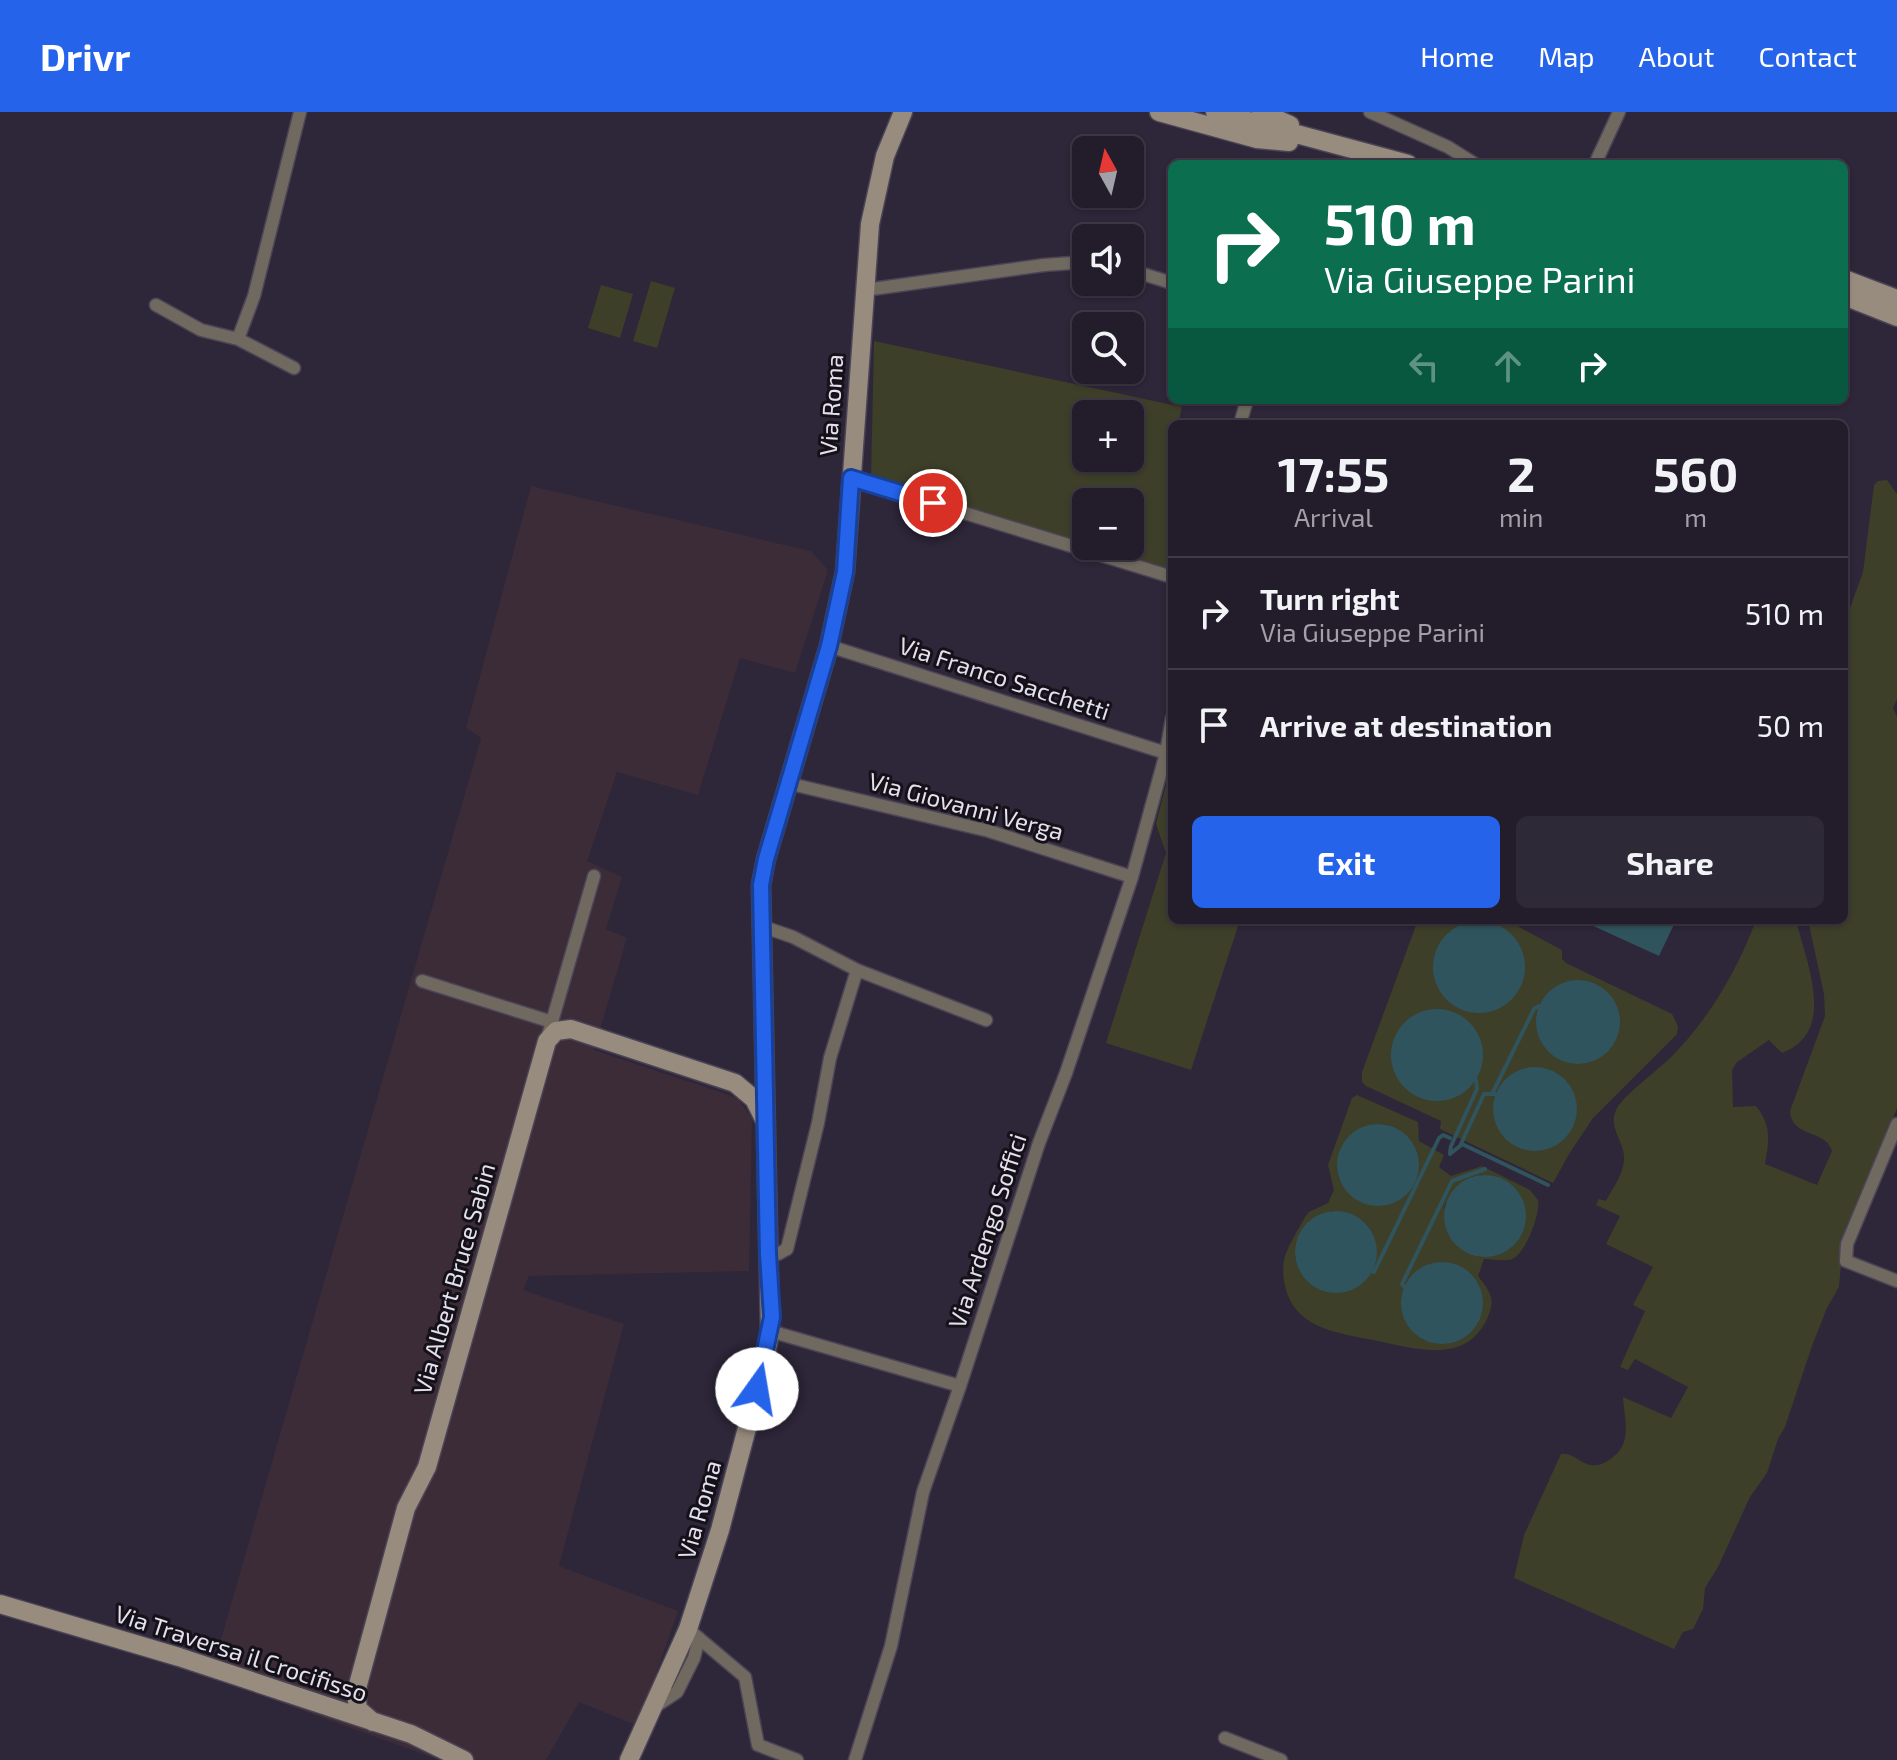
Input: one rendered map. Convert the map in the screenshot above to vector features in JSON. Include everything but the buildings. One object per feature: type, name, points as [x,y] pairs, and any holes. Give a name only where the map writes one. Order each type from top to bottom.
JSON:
[{"type":"main road","name":"Via Roma","points":[[629,1760],[693,1633],[770,1331],[761,926],[763,871],[829,646],[845,572],[870,224],[890,142],[903,112]]},
{"type":"main road","name":"Via Roma","points":[[882,171],[917,112]]},
{"type":"main road","points":[[1159,112],[1257,139],[1340,148]]},
{"type":"main road","points":[[1215,112],[1391,160]]},
{"type":"main road","points":[[1261,112],[1340,148]]},
{"type":"main road","points":[[1848,281],[1897,299]]},
{"type":"main road","points":[[1848,298],[1897,317]]},
{"type":"main road","points":[[547,1041],[556,1031],[571,1029],[735,1083],[748,1092],[760,1107],[767,1134]]},
{"type":"main road","name":"Via Albert Bruce Sabin","points":[[356,1692],[406,1508],[427,1467],[547,1041]]},
{"type":"main road","points":[[735,1083],[754,1076],[765,1049]]},
{"type":"main road","name":"Via Traversa il Crocifisso","points":[[0,1604],[179,1657],[411,1734],[464,1760]]},
{"type":"main road","points":[[324,1705],[346,1704],[356,1692]]},
{"type":"main road","points":[[356,1692],[358,1709],[373,1722]]},
{"type":"street","points":[[238,339],[254,296],[300,112]]},
{"type":"street","points":[[1370,112],[1448,147],[1469,160]]},
{"type":"street","points":[[1597,160],[1619,112]]},
{"type":"street","points":[[865,290],[1072,263]]},
{"type":"street","points":[[1144,274],[1168,282]]},
{"type":"street","points":[[156,305],[201,330],[238,339],[294,368]]},
{"type":"street","points":[[851,478],[1168,576]]},
{"type":"street","name":"Via Franco Sacchetti","points":[[829,646],[1166,753]]},
{"type":"street","name":"Via Ardengo Soffici","points":[[855,1760],[891,1646],[923,1492],[1132,877],[1168,741]]},
{"type":"street","name":"Via Giovanni Verga","points":[[787,783],[989,831],[1132,877]]},
{"type":"street","name":"Via Albert Bruce Sabin","points":[[547,1041],[594,876]]},
{"type":"street","points":[[761,926],[793,937],[857,970],[986,1020]]},
{"type":"street","points":[[768,1254],[778,1254],[787,1249],[818,1123],[830,1058],[857,970]]},
{"type":"street","points":[[422,981],[552,1022]]},
{"type":"street","points":[[558,1002],[560,1021],[571,1029]]},
{"type":"street","points":[[1897,1124],[1847,1244],[1846,1261],[1897,1281]]},
{"type":"street","points":[[770,1331],[960,1386]]},
{"type":"street","points":[[693,1633],[745,1677],[758,1745],[797,1760]]},
{"type":"street","points":[[1225,1738],[1281,1760]]},
{"type":"shaded area","points":[[651,281],[675,288],[657,348],[633,341]]},
{"type":"shaded area","points":[[601,285],[633,294],[620,338],[588,328]]},
{"type":"shaded area","points":[[874,341],[1182,407],[1179,420],[1168,420],[1168,570],[1137,560],[1144,560],[1144,488],[1072,488],[1072,540],[871,477]]},
{"type":"shaded area","points":[[1887,480],[1897,494],[1897,699],[1893,708],[1897,717],[1897,1108],[1843,1242],[1839,1287],[1812,1346],[1767,1473],[1750,1497],[1705,1588],[1703,1609],[1693,1629],[1683,1632],[1674,1649],[1514,1578],[1524,1535],[1561,1454],[1591,1465],[1605,1463],[1617,1454],[1625,1439],[1623,1397],[1671,1418],[1688,1387],[1635,1359],[1628,1370],[1620,1367],[1645,1311],[1633,1305],[1653,1267],[1606,1244],[1620,1216],[1596,1205],[1599,1199],[1606,1201],[1623,1168],[1623,1150],[1614,1122],[1616,1110],[1626,1097],[1673,1055],[1711,1009],[1732,974],[1754,924],[1797,924],[1811,975],[1814,1013],[1809,1029],[1799,1043],[1782,1053],[1769,1040],[1737,1062],[1732,1070],[1733,1107],[1756,1106],[1765,1120],[1768,1148],[1765,1164],[1817,1185],[1832,1151],[1823,1139],[1796,1126],[1790,1111],[1825,1016],[1824,994],[1809,924],[1848,924],[1848,614],[1863,572],[1874,485]]},
{"type":"shaded area","points":[[531,486],[811,551],[828,570],[795,673],[740,658],[698,795],[617,772],[587,861],[622,877],[606,929],[627,938],[594,1050],[738,1098],[752,1119],[749,1271],[529,1276],[523,1290],[624,1324],[559,1566],[678,1611],[638,1726],[579,1702],[546,1760],[439,1760],[210,1677],[481,738],[466,728]]},
{"type":"shaded area","points":[[1168,777],[1168,924],[1239,924],[1191,1070],[1106,1043],[1166,853],[1156,824]]},
{"type":"shaded area","points":[[1417,924],[1513,924],[1562,950],[1562,959],[1566,963],[1672,1014],[1678,1026],[1677,1034],[1593,1118],[1553,1183],[1440,1129],[1441,1121],[1366,1086],[1362,1082],[1362,1072]]},
{"type":"shaded area","points":[[1461,924],[1497,924],[1505,928],[1518,941],[1525,958],[1525,976],[1518,993],[1505,1006],[1488,1013],[1470,1013],[1453,1006],[1440,993],[1433,976],[1433,958],[1440,941]]},
{"type":"shaded area","points":[[1589,924],[1674,924],[1659,956]]},
{"type":"shaded area","points":[[1570,980],[1586,980],[1602,987],[1613,998],[1620,1022],[1617,1038],[1608,1052],[1586,1064],[1570,1064],[1554,1057],[1543,1046],[1536,1030],[1536,1014],[1543,998],[1554,987]]},
{"type":"shaded area","points":[[1428,1009],[1446,1009],[1463,1016],[1476,1029],[1483,1055],[1476,1081],[1463,1094],[1446,1101],[1428,1101],[1411,1094],[1398,1081],[1391,1064],[1391,1046],[1398,1029],[1411,1016]]},
{"type":"shaded area","points":[[1527,1067],[1543,1067],[1559,1074],[1570,1085],[1577,1109],[1574,1125],[1565,1139],[1543,1151],[1527,1151],[1511,1144],[1500,1133],[1493,1117],[1493,1101],[1500,1085],[1511,1074]]},
{"type":"shaded area","points":[[1357,1095],[1418,1122],[1419,1141],[1444,1155],[1439,1167],[1451,1176],[1482,1166],[1530,1190],[1538,1200],[1531,1233],[1517,1256],[1506,1260],[1484,1259],[1478,1276],[1489,1292],[1491,1306],[1477,1334],[1466,1343],[1437,1350],[1421,1349],[1345,1335],[1307,1320],[1290,1300],[1284,1279],[1285,1256],[1305,1217],[1328,1203],[1334,1190],[1328,1165],[1352,1098]],"holes":[[[1371,1125],[1389,1125],[1361,1202],[1341,1182],[1338,1167],[1350,1142],[1361,1130]],[[1475,1177],[1497,1178],[1517,1191],[1517,1241],[1494,1256],[1444,1208],[1458,1186]],[[1333,1211],[1359,1218],[1372,1233],[1374,1266],[1358,1286],[1307,1281],[1299,1270],[1295,1257],[1309,1221]],[[1483,1303],[1480,1317],[1470,1329],[1434,1342],[1414,1333],[1402,1309]]]},
{"type":"shaded area","points":[[1378,1124],[1394,1128],[1407,1136],[1415,1149],[1419,1165],[1415,1181],[1407,1194],[1394,1202],[1378,1206],[1362,1202],[1349,1194],[1341,1181],[1337,1165],[1341,1149],[1349,1136],[1362,1128]]},
{"type":"shaded area","points":[[1485,1175],[1501,1178],[1514,1187],[1523,1200],[1526,1216],[1523,1232],[1514,1245],[1501,1254],[1485,1257],[1469,1254],[1456,1245],[1447,1232],[1444,1216],[1447,1200],[1456,1187],[1469,1178]]},
{"type":"shaded area","points":[[1336,1211],[1352,1215],[1365,1223],[1373,1236],[1377,1252],[1373,1268],[1365,1281],[1352,1289],[1336,1293],[1320,1289],[1307,1281],[1299,1268],[1295,1252],[1299,1236],[1307,1223],[1320,1215]]},
{"type":"shaded area","points":[[1442,1262],[1458,1265],[1471,1274],[1480,1287],[1483,1303],[1480,1319],[1471,1332],[1458,1341],[1442,1344],[1426,1341],[1413,1332],[1404,1319],[1401,1303],[1404,1287],[1413,1274],[1426,1265]]},
{"type":"waterway","points":[[1492,1094],[1534,1009],[1539,1006]]},
{"type":"waterway","points":[[1450,1152],[1477,1089],[1476,1080]]},
{"type":"waterway","points":[[1450,1154],[1460,1146],[1484,1094],[1495,1094]]},
{"type":"waterway","points":[[1371,1271],[1374,1272],[1439,1138],[1443,1135],[1450,1138]]},
{"type":"waterway","points":[[1464,1145],[1548,1185]]},
{"type":"waterway","points":[[1405,1287],[1402,1284],[1452,1181],[1485,1169]]},
{"type":"route","points":[[757,1389],[772,1317],[760,900],[763,871],[829,646],[845,572],[851,478],[933,503]]}]
